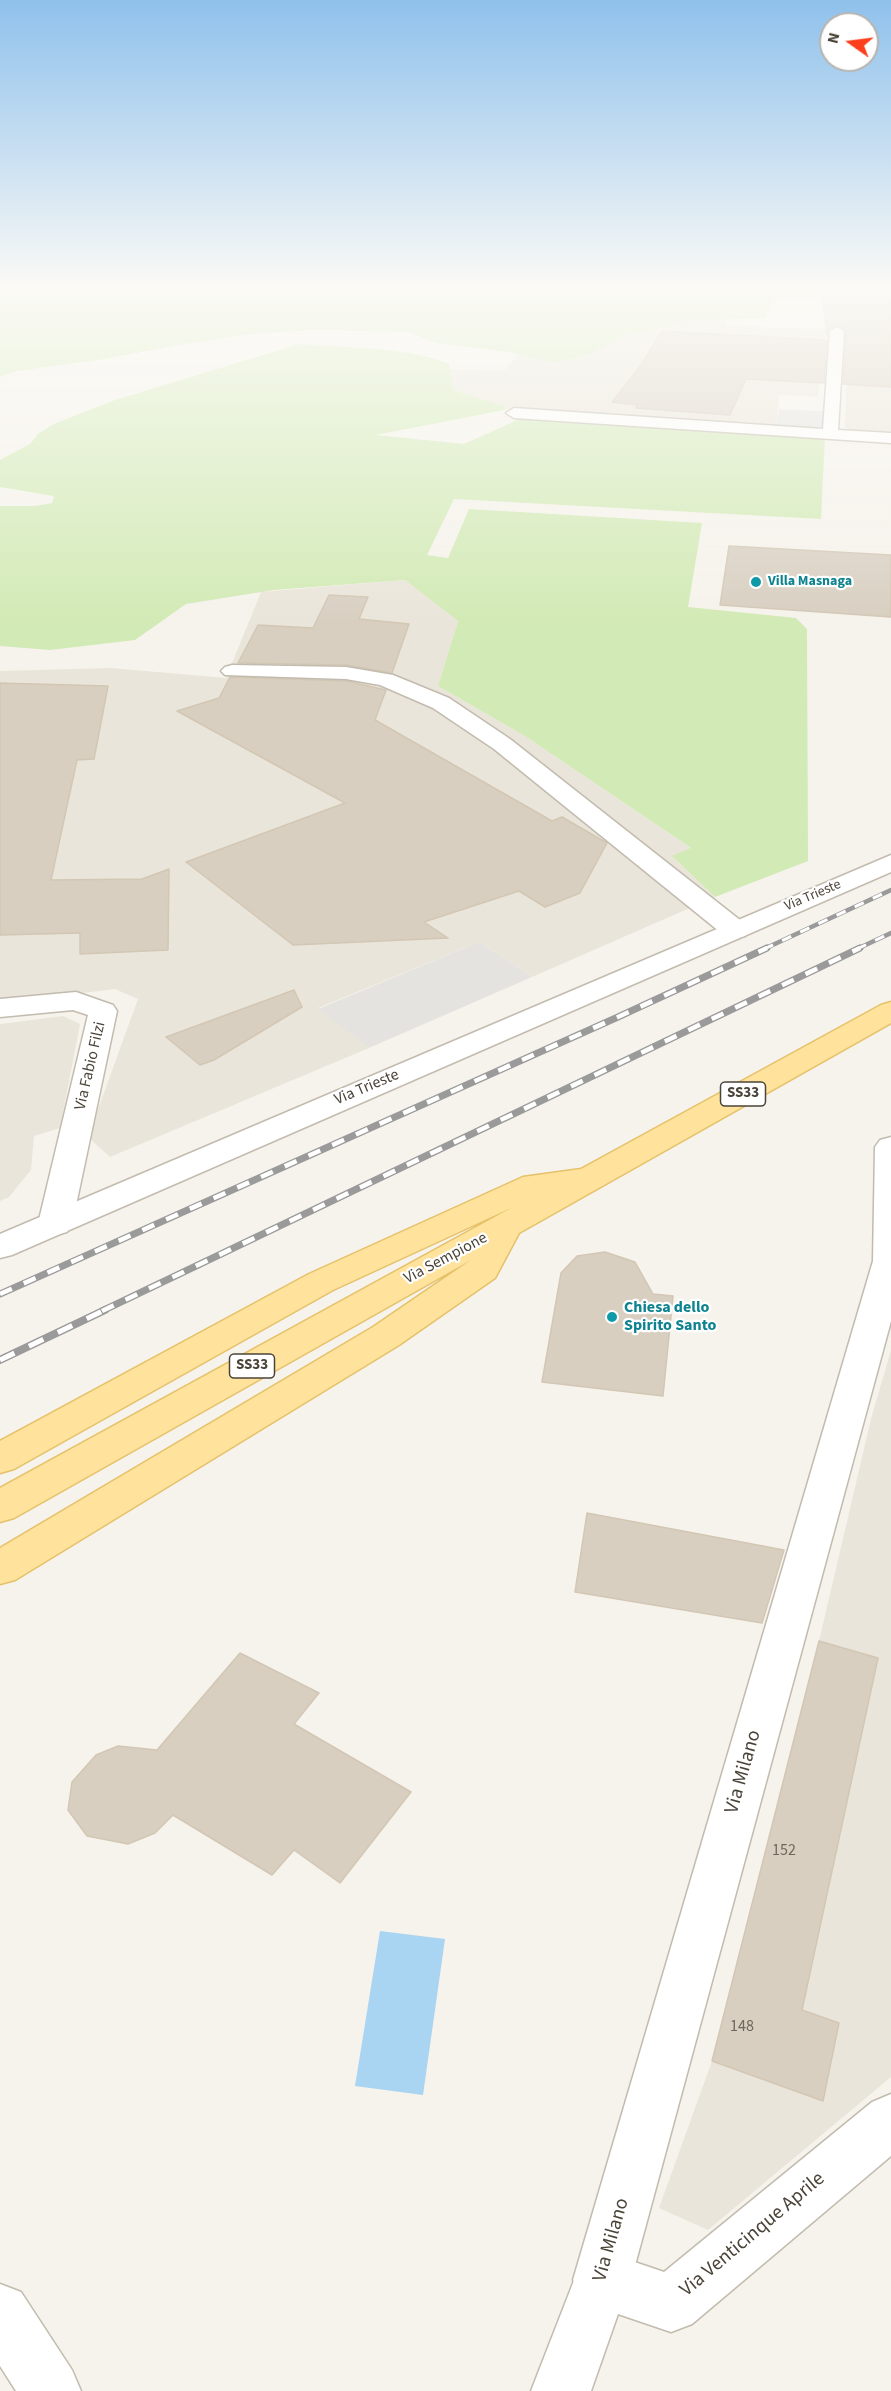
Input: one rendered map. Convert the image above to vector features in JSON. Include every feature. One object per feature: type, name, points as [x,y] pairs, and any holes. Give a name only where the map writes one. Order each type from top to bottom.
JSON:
[{"type":"main road","name":"Via Sempione","points":[[0,1507],[891,1011]]},
{"type":"main road","points":[[0,1459],[321,1282],[535,1184],[596,1177]]},
{"type":"main road","points":[[0,1568],[386,1336],[483,1270],[505,1227]]},
{"type":"street","points":[[830,434],[832,401]]},
{"type":"street","points":[[514,413],[891,438]]},
{"type":"street","points":[[232,671],[346,673],[385,680],[441,703],[502,744],[735,930]]},
{"type":"street","name":"Via Trieste","points":[[0,1247],[891,862]]},
{"type":"street","name":"Via Fabio Filzi","points":[[0,1008],[76,1001],[103,1011],[55,1224]]},
{"type":"street","name":"Via Milano","points":[[561,2391],[602,2280],[890,1261],[891,1147]]},
{"type":"street","name":"Via Venticinque Aprile","points":[[602,2280],[671,2303],[891,2121]]},
{"type":"street","points":[[0,2313],[51,2391]]},
{"type":"shaded area","points":[[486,401],[779,401],[777,427],[504,410],[506,407]]},
{"type":"shaded area","points":[[846,401],[891,401],[891,433],[850,430],[845,427]]},
{"type":"shaded area","points":[[779,409],[825,411],[825,427],[777,427]]},
{"type":"shaded area","points":[[405,580],[458,621],[438,686],[525,736],[692,849],[673,857],[715,897],[532,977],[479,942],[318,1008],[369,1048],[110,1157],[88,1137],[138,999],[115,989],[0,1003],[0,671],[111,668],[226,678],[261,592]]},
{"type":"shaded area","points":[[479,942],[532,977],[369,1048],[318,1009]]},
{"type":"shaded area","points":[[63,1016],[80,1024],[60,1128],[34,1136],[31,1170],[9,1197],[0,1201],[0,1024]]},
{"type":"shaded area","points":[[891,1350],[891,2077],[708,2230],[659,2208],[712,2061],[819,1641],[871,1419]]},
{"type":"green space","points":[[112,401],[486,401],[506,407],[504,410],[376,435],[464,444],[522,418],[825,437],[821,519],[454,499],[427,555],[448,558],[469,509],[702,523],[688,607],[796,618],[807,629],[808,861],[715,897],[672,856],[691,848],[525,736],[438,686],[458,621],[405,580],[274,590],[186,604],[135,640],[50,650],[0,646],[0,506],[35,506],[52,503],[54,496],[0,487],[0,460],[30,444],[39,433],[54,424]]},
{"type":"water","points":[[380,1931],[445,1939],[423,2095],[355,2086]]},
{"type":"building","points":[[736,401],[730,415],[636,408],[638,405],[612,402]]},
{"type":"building","name":"Villa Masnaga","points":[[729,546],[891,555],[891,617],[720,605]]},
{"type":"building","points":[[329,595],[368,597],[359,619],[409,624],[392,673],[346,665],[238,663],[258,625],[313,628]]},
{"type":"building","points":[[230,677],[346,681],[386,690],[375,720],[552,821],[562,817],[607,843],[580,893],[545,907],[519,891],[424,922],[448,938],[293,945],[186,862],[345,803],[177,711],[219,698]]},
{"type":"building","points":[[0,683],[108,686],[94,759],[77,760],[51,880],[142,879],[169,869],[168,950],[80,954],[80,933],[0,935]]},
{"type":"building","points":[[294,990],[302,1007],[214,1060],[200,1065],[166,1037]]},
{"type":"building","name":"Chiesa dello Spirito Santo","points":[[605,1252],[635,1262],[653,1294],[673,1296],[663,1396],[542,1382],[561,1273],[577,1256]]},
{"type":"building","points":[[587,1513],[784,1550],[762,1623],[575,1592]]},
{"type":"building","points":[[819,1641],[878,1658],[802,2010],[839,2023],[823,2101],[712,2061]]},
{"type":"building","points":[[240,1653],[319,1693],[294,1724],[411,1792],[340,1883],[294,1850],[272,1875],[173,1815],[155,1833],[128,1844],[87,1836],[68,1810],[72,1782],[96,1755],[118,1746],[157,1750]]},
{"type":"railway","points":[[764,949],[891,890]]},
{"type":"railway","points":[[857,949],[891,933]]},
{"type":"railway","points":[[0,1294],[767,948]]},
{"type":"railway","points":[[102,1311],[860,948]]},
{"type":"railway","points":[[0,1360],[105,1310]]},
{"type":"place","name":"Villa Masnaga","points":[[756,582]]},
{"type":"place","name":"Chiesa dello Spirito Santo","points":[[612,1317]]}]
